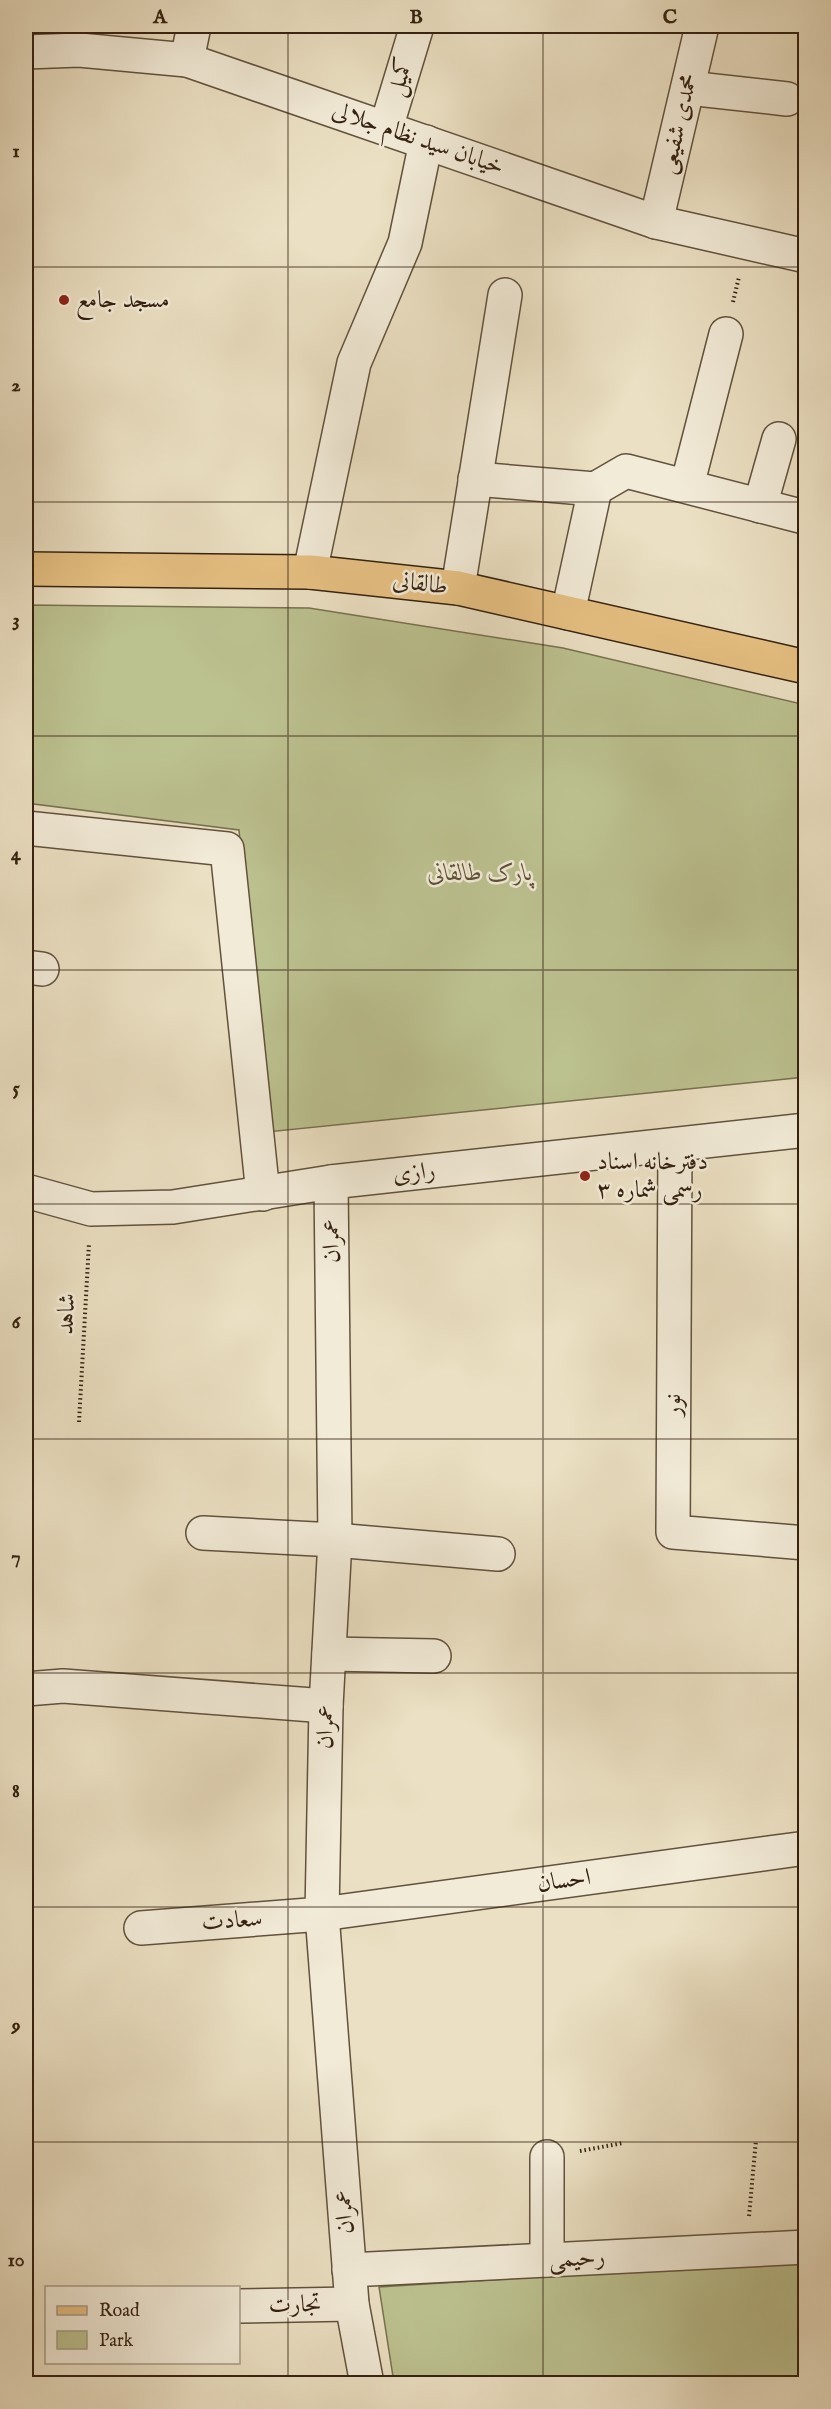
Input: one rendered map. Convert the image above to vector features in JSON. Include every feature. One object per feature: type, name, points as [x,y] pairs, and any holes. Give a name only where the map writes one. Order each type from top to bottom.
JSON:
[{"type":"main road","name":"طالقانی","points":[[26,569],[310,572],[458,588],[806,667]]},
{"type":"street","points":[[187,60],[194,26]]},
{"type":"street","name":"کمیل","points":[[386,128],[417,26]]},
{"type":"street","name":"محمدی شفیعی","points":[[656,222],[702,26]]},
{"type":"street","name":"خیابان سید نظام جلالی","points":[[26,52],[79,50],[187,60],[656,222],[806,256]]},
{"type":"street","points":[[688,88],[787,99]]},
{"type":"street","points":[[310,572],[354,363],[405,243],[426,142]]},
{"type":"street","points":[[458,588],[505,295]]},
{"type":"street","points":[[687,486],[726,334]]},
{"type":"street","points":[[760,506],[779,439]]},
{"type":"street","points":[[475,479],[595,489],[626,471],[804,517]]},
{"type":"street","points":[[568,613],[595,489]]},
{"type":"street","points":[[26,828],[226,849],[263,1194]]},
{"type":"street","name":"رازی","points":[[26,1191],[91,1209],[173,1207],[331,1182],[806,1130]]},
{"type":"street","name":"نور","points":[[675,1146],[673,1532],[806,1542]]},
{"type":"street","name":"عمران","points":[[331,1182],[335,1540],[326,1706],[322,1914],[352,2304],[367,2384]]},
{"type":"street","points":[[203,1533],[335,1540],[498,1554]]},
{"type":"street","points":[[329,1654],[434,1656]]},
{"type":"street","points":[[26,1689],[63,1686],[326,1706]]},
{"type":"street","name":"احسان","points":[[322,1914],[806,1848]]},
{"type":"street","name":"سعادت","points":[[141,1928],[322,1914]]},
{"type":"street","points":[[547,2157],[547,2260]]},
{"type":"street","name":"رحیمی","points":[[349,2270],[806,2247]]},
{"type":"street","name":"تجارت","points":[[240,2306],[352,2304]]},
{"type":"path","points":[[726,334],[747,243]]},
{"type":"path","name":"شاهد","points":[[79,1422],[91,1209]]},
{"type":"path","points":[[746,2250],[756,2140]]},
{"type":"path","points":[[547,2157],[623,2143]]},
{"type":"green space","name":"پارک طالقانی","points":[[26,605],[309,608],[563,648],[806,705],[805,1077],[267,1132],[239,830],[26,803]]},
{"type":"green space","points":[[805,2260],[805,2383],[394,2383],[379,2287]]},
{"type":"place","name":"مسجد جامع","points":[[64,300]]},
{"type":"place","name":"دفترخانه اسناد رسمی شماره ۳","points":[[585,1176]]}]
